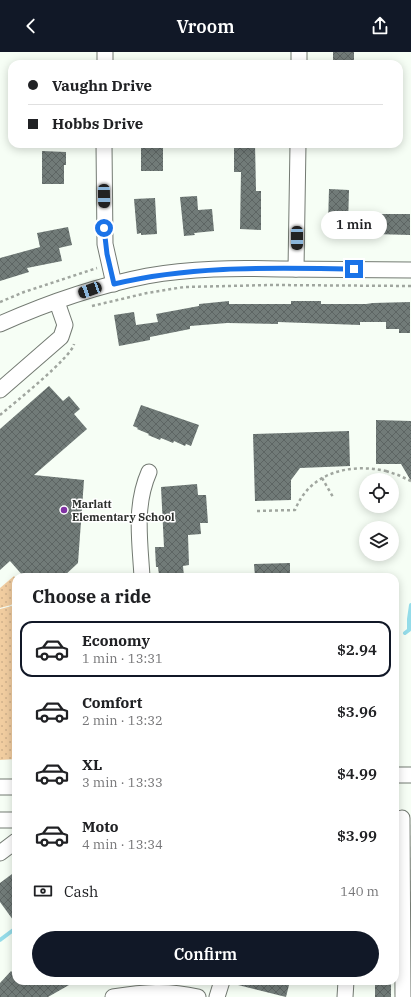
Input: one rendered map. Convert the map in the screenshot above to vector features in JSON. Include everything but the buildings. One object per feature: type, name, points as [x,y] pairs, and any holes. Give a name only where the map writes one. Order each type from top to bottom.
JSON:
[{"type":"street","points":[[104,148],[105,244],[114,284]]},
{"type":"street","points":[[296,269],[298,148]]},
{"type":"street","points":[[0,324],[30,311],[90,290],[148,276],[188,271],[228,269],[411,270]]},
{"type":"street","points":[[0,390],[61,337],[65,325],[57,302]]},
{"type":"street","points":[[142,573],[138,515],[143,485],[149,472]]},
{"type":"street","points":[[399,775],[411,775]]},
{"type":"street","points":[[0,787],[12,787]]},
{"type":"street","points":[[399,857],[402,818]]},
{"type":"street","points":[[0,820],[12,820]]},
{"type":"street","points":[[0,853],[12,844]]},
{"type":"street","points":[[399,895],[403,997]]},
{"type":"street","points":[[217,997],[221,985]]},
{"type":"street","points":[[345,997],[346,985]]},
{"type":"street","points":[[113,997],[147,992],[172,992],[198,997]]},
{"type":"path","points":[[0,302],[24,292],[109,264]]},
{"type":"path","points":[[90,306],[147,292],[184,287],[271,285],[411,286]]},
{"type":"path","points":[[0,415],[65,359],[74,347]]},
{"type":"path","points":[[257,511],[296,510],[304,492],[311,485],[322,478],[354,468],[367,467],[386,471],[411,481]]},
{"type":"path","points":[[322,478],[333,497]]},
{"type":"shaded area","points":[[12,578],[11,605],[0,608],[0,588]]},
{"type":"shaded area","points":[[12,606],[12,759],[0,760],[0,609]]},
{"type":"waterway","points":[[405,633],[409,630],[411,605]]},
{"type":"waterway","points":[[0,940],[12,931]]},
{"type":"place","name":"Marlatt Elementary School","points":[[64,510]]},
{"type":"route","points":[[104,228],[105,244],[114,284],[148,276],[188,271],[255,268],[354,269]]}]
